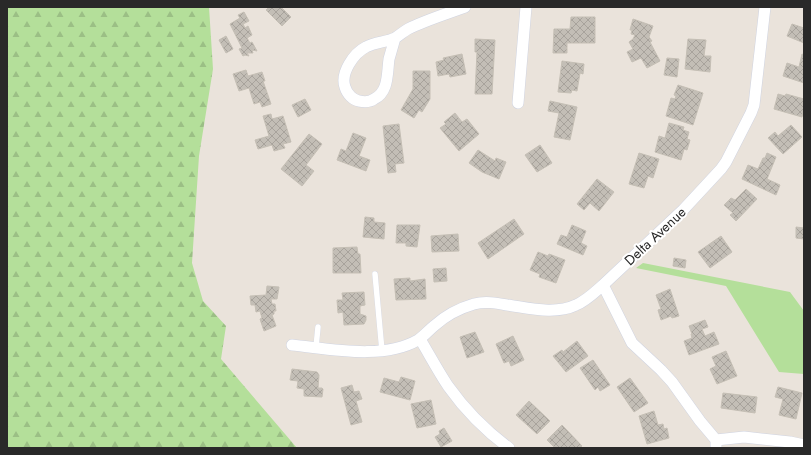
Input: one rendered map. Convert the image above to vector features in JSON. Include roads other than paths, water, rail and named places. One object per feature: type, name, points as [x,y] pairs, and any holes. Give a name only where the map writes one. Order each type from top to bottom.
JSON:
[{"type":"street","points":[[395,38],[389,58],[384,91],[379,97],[365,102],[352,98],[344,87],[344,80],[351,62],[366,47],[395,38],[406,30],[465,7]]},
{"type":"street","points":[[518,103],[526,7]]},
{"type":"street","name":"Delta Avenue","points":[[292,345],[382,352],[407,345],[420,338],[445,318],[460,309],[475,304],[496,303],[555,311],[566,309],[585,300],[683,210],[726,162],[754,105],[766,7]]},
{"type":"street","points":[[603,285],[617,310],[632,343],[662,370],[672,382],[716,444],[744,437],[804,445]]},
{"type":"street","points":[[420,338],[448,386],[479,422],[509,448]]},
{"type":"lane","points":[[375,274],[382,352]]},
{"type":"lane","points":[[316,347],[318,327]]}]
